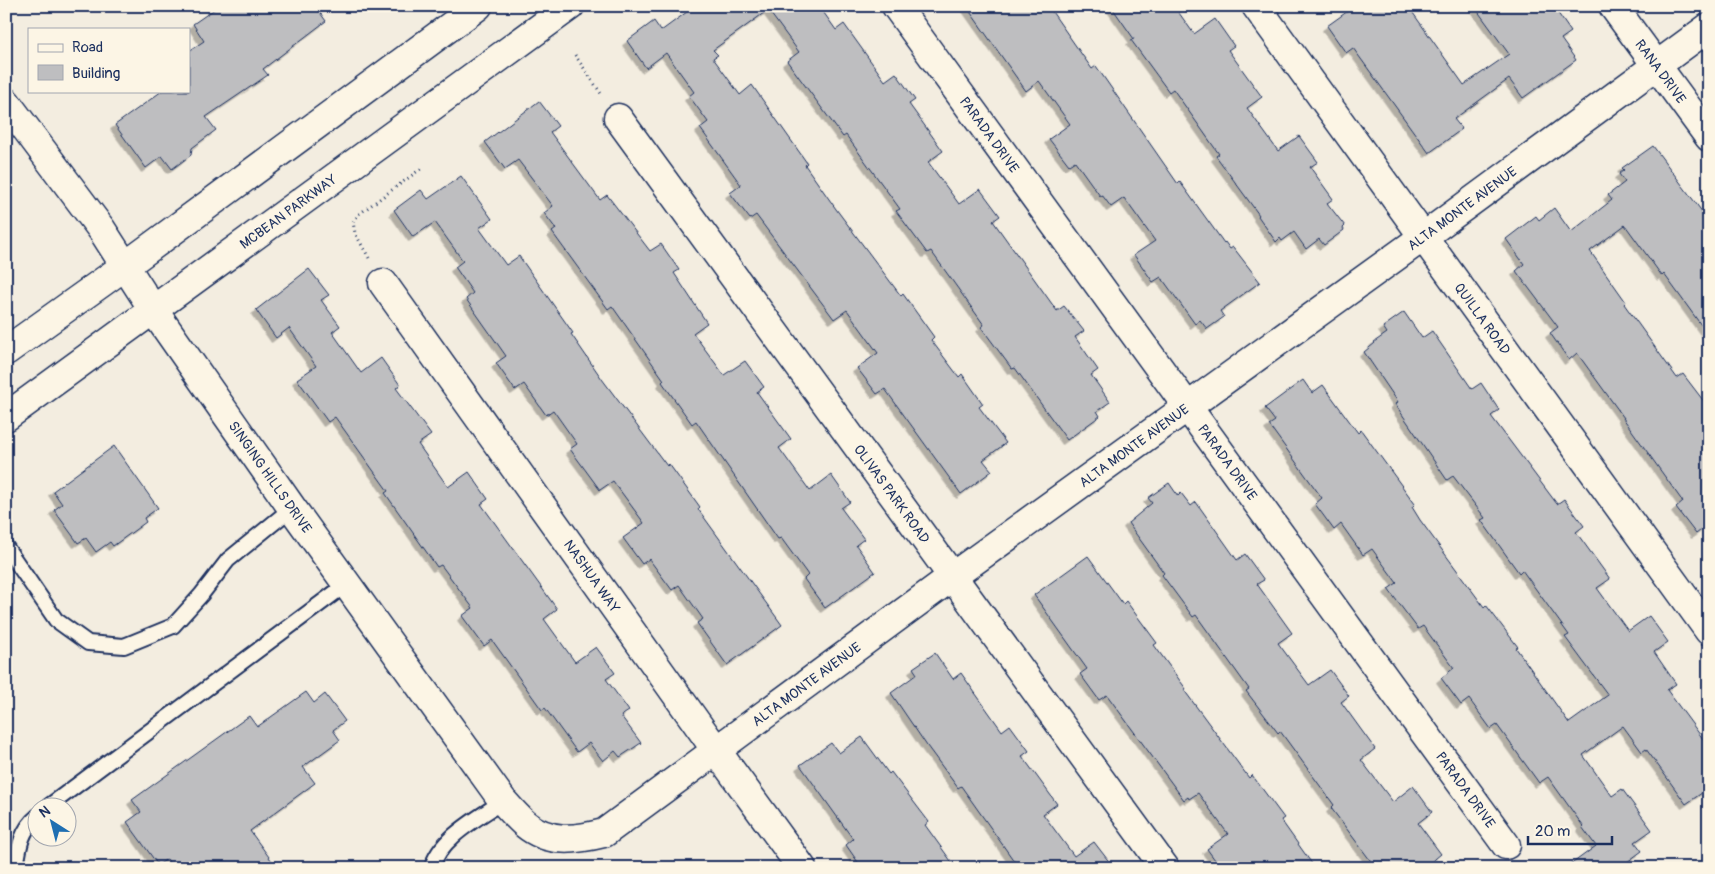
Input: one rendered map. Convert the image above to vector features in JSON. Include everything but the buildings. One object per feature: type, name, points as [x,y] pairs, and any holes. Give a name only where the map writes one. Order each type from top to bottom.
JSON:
[{"type":"street","points":[[6,351],[125,266],[478,6]]},
{"type":"street","name":"MCBEAN PARKWAY","points":[[6,417],[570,6]]},
{"type":"street","name":"PARADA DRIVE","points":[[896,6],[1506,845]]},
{"type":"street","name":"QUILLA ROAD","points":[[1256,6],[1709,631]]},
{"type":"street","name":"RANA DRIVE","points":[[1614,6],[1709,137]]},
{"type":"street","name":"ALTA MONTE AVENUE","points":[[550,838],[577,840],[604,833],[953,576],[1709,27]]},
{"type":"street","name":"SINGING HILLS DRIVE","points":[[6,102],[102,230],[154,311],[292,508],[348,583],[503,801],[526,825],[550,838]]},
{"type":"street","name":"OLIVAS PARK ROAD","points":[[618,118],[1165,868]]},
{"type":"street","name":"NASHUA WAY","points":[[383,283],[802,868]]},
{"type":"lane","points":[[6,548],[56,620],[88,643],[124,646],[173,626],[202,595],[228,560],[292,508]]},
{"type":"lane","points":[[62,796],[348,583]]},
{"type":"lane","points":[[432,868],[434,859],[454,835],[503,801]]},
{"type":"lane","points":[[16,868],[19,846],[28,823]]},
{"type":"path","points":[[575,55],[618,118]]},
{"type":"path","points":[[383,283],[355,233],[353,222],[359,214],[422,168]]}]
